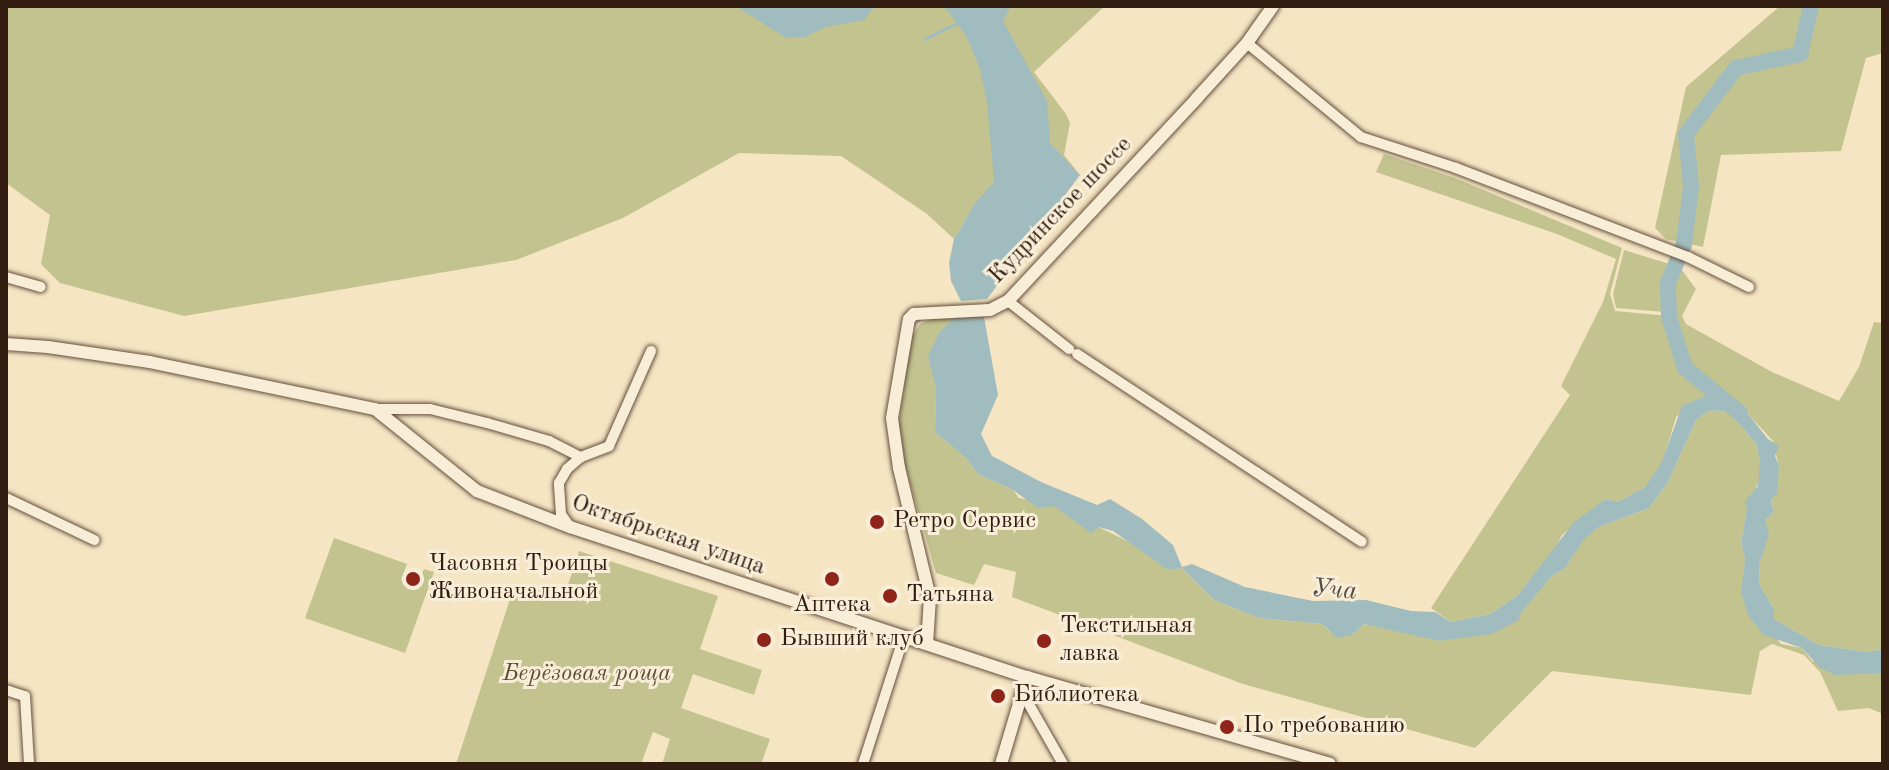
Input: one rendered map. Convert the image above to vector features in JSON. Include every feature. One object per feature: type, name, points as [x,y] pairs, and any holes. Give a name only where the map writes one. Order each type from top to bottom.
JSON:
[{"type":"street","name":"Кудринское шоссе","points":[[927,644],[930,598],[899,468],[892,418],[909,319],[914,314],[990,310],[1008,301],[1247,43],[1273,6]]},
{"type":"street","points":[[1247,43],[1361,137],[1456,168],[1688,257],[1749,287]]},
{"type":"street","points":[[6,277],[41,287]]},
{"type":"street","points":[[1008,301],[1073,351],[1362,542]]},
{"type":"street","name":"Октябрьская улица","points":[[6,344],[150,362],[375,409],[477,491],[570,527],[1027,677],[1330,764]]},
{"type":"street","points":[[570,527],[561,514],[559,483],[567,469],[581,457],[609,446],[651,351]]},
{"type":"street","points":[[375,409],[430,409],[549,441],[581,457]]},
{"type":"street","points":[[6,498],[94,540]]},
{"type":"street","points":[[863,764],[904,636]]},
{"type":"street","points":[[1001,764],[1027,677]]},
{"type":"street","points":[[6,690],[25,696],[29,764]]},
{"type":"street","points":[[1022,692],[1063,764]]},
{"type":"green space","points":[[6,6],[1105,6],[1034,72],[1066,114],[1070,123],[1064,155],[1080,175],[975,203],[954,239],[927,214],[841,156],[739,153],[623,218],[516,260],[184,316],[60,283],[41,264],[50,215],[6,183]]},
{"type":"green space","points":[[1780,6],[1883,6],[1883,53],[1866,58],[1841,151],[1721,155],[1703,247],[1666,239],[1655,228],[1686,87]]},
{"type":"green space","points":[[1384,154],[1455,178],[1622,248],[1610,294],[1615,311],[1670,316],[1673,283],[1681,269],[1696,289],[1682,316],[1686,324],[1772,372],[1839,401],[1859,367],[1874,322],[1883,323],[1883,649],[1867,652],[1819,645],[1774,619],[1774,609],[1760,586],[1759,565],[1765,520],[1774,512],[1771,499],[1779,467],[1773,441],[1749,415],[1708,395],[1690,403],[1676,417],[1662,464],[1645,487],[1618,502],[1606,499],[1562,535],[1554,550],[1517,596],[1490,614],[1451,622],[1431,608],[1570,395],[1561,386],[1603,302],[1616,259],[1557,234],[1376,172]]},
{"type":"green space","points":[[1624,250],[1679,267],[1671,282],[1666,282],[1665,312],[1616,308],[1613,294]]},
{"type":"green space","points":[[956,317],[940,331],[929,356],[936,390],[935,432],[966,458],[978,474],[1013,490],[1019,498],[1054,505],[1182,568],[1214,600],[1259,618],[1322,624],[1330,632],[1352,635],[1364,624],[1420,635],[1519,614],[1551,577],[1565,568],[1584,538],[1599,527],[1649,508],[1668,482],[1696,420],[1710,410],[1728,412],[1756,443],[1760,460],[1760,479],[1747,509],[1741,542],[1745,559],[1742,593],[1781,644],[1802,648],[1812,661],[1883,673],[1883,714],[1869,708],[1838,711],[1820,672],[1804,655],[1772,644],[1760,651],[1751,695],[1552,671],[1475,748],[1243,684],[1012,597],[1016,572],[984,564],[974,585],[936,573],[897,437],[911,338],[920,324],[932,319]]},
{"type":"green space","points":[[334,538],[407,564],[401,580],[417,586],[424,569],[434,572],[405,653],[305,618]]},
{"type":"green space","name":"Берёзовая роща","points":[[579,551],[718,596],[700,649],[762,670],[754,695],[693,674],[681,708],[770,739],[761,764],[662,764],[670,739],[653,732],[641,764],[456,764],[514,587],[566,591]]},
{"type":"water","points":[[736,6],[875,6],[864,20],[825,27],[805,37],[786,38]]},
{"type":"water","points":[[941,6],[1010,8],[1003,21],[1047,101],[1050,143],[1080,175],[987,299],[961,301],[951,281],[949,263],[954,239],[975,203],[994,182],[987,102],[980,69],[967,38],[947,9]]},
{"type":"water","points":[[956,317],[984,317],[998,395],[981,434],[992,456],[1041,482],[1097,505],[1110,499],[1142,519],[1173,545],[1182,567],[1192,564],[1245,587],[1313,601],[1366,600],[1411,611],[1435,612],[1451,622],[1490,614],[1517,596],[1574,522],[1606,499],[1618,502],[1645,487],[1661,464],[1682,406],[1707,395],[1749,415],[1768,439],[1779,446],[1775,456],[1779,466],[1777,493],[1771,500],[1774,512],[1765,520],[1769,534],[1759,565],[1760,586],[1774,609],[1774,619],[1819,645],[1867,652],[1883,649],[1883,673],[1835,675],[1820,668],[1802,648],[1764,635],[1749,617],[1741,593],[1745,559],[1741,542],[1747,509],[1745,501],[1758,486],[1760,460],[1756,443],[1728,412],[1710,410],[1696,420],[1668,482],[1649,508],[1599,527],[1585,538],[1565,568],[1551,577],[1520,614],[1519,620],[1492,634],[1439,641],[1364,624],[1352,635],[1337,638],[1322,624],[1259,618],[1214,600],[1182,568],[1168,570],[1113,531],[1099,527],[1091,533],[1054,506],[1038,508],[1013,490],[978,474],[966,458],[935,432],[936,390],[928,356],[940,331]]},
{"type":"waterway","points":[[1740,413],[1685,368],[1669,317],[1668,283],[1684,244],[1691,187],[1686,134],[1736,68],[1800,54],[1811,6]]},
{"type":"waterway","points":[[924,39],[957,23]]},
{"type":"place","name":"Ретро Сервис","points":[[877,522]]},
{"type":"place","name":"Часовня Троицы Живоначальной","points":[[413,579]]},
{"type":"place","name":"Аптека","points":[[832,579]]},
{"type":"place","name":"Татьяна","points":[[890,596]]},
{"type":"place","name":"Бывший клуб","points":[[764,640]]},
{"type":"place","name":"Текстильная лавка","points":[[1044,641]]},
{"type":"place","name":"Библиотека","points":[[998,696]]},
{"type":"place","name":"По требованию","points":[[1227,727]]},
{"type":"water label","name":"Уча","points":[[1334,591]]}]
